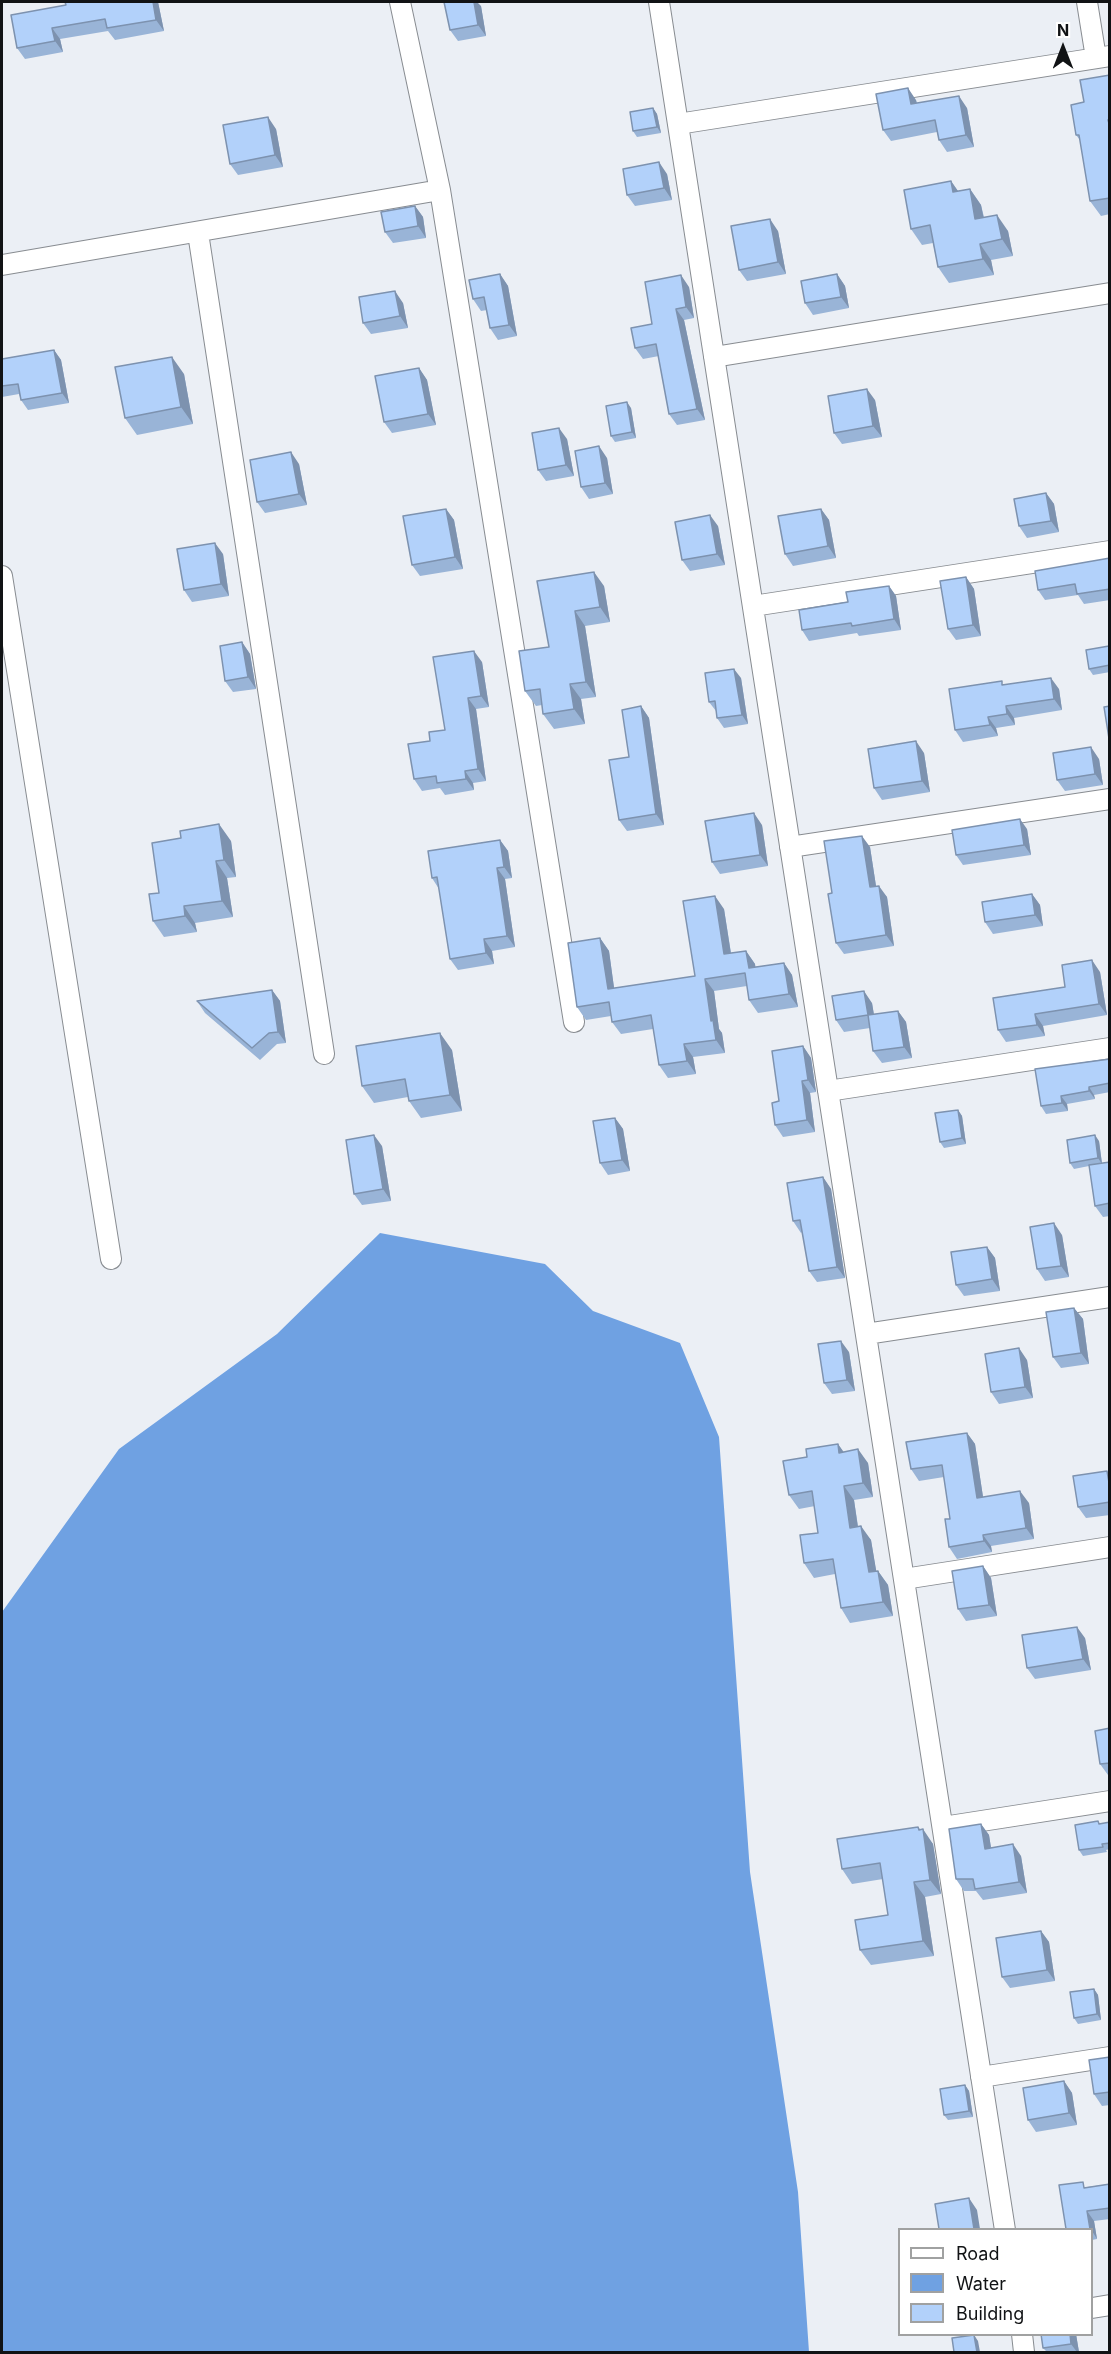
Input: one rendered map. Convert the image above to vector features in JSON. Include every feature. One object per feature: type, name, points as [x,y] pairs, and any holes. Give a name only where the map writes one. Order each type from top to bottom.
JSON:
[{"type":"street","points":[[400,2],[441,190],[574,1022]]},
{"type":"street","points":[[659,2],[1005,2228]]},
{"type":"street","points":[[678,124],[1103,57],[1087,2]]},
{"type":"street","points":[[2,265],[441,190]]},
{"type":"street","points":[[198,233],[324,1054]]},
{"type":"street","points":[[714,357],[1110,293]]},
{"type":"street","points":[[753,606],[1110,551]]},
{"type":"street","points":[[2,576],[111,1259]]},
{"type":"street","points":[[790,847],[1110,799]]},
{"type":"street","points":[[828,1091],[1110,1048]]},
{"type":"street","points":[[866,1334],[1110,1297]]},
{"type":"street","points":[[904,1579],[1110,1547]]},
{"type":"street","points":[[943,1827],[1110,1801]]},
{"type":"street","points":[[981,2077],[1110,2057]]},
{"type":"street","points":[[1093,2308],[1110,2305]]},
{"type":"street","points":[[1022,2336],[1024,2352]]},
{"type":"water","points":[[380,1233],[545,1264],[593,1311],[680,1343],[719,1437],[750,1872],[798,2192],[809,2352],[2,2352],[2,1612],[119,1449],[277,1334]]},
{"type":"building","points":[[65,2],[153,2],[156,20],[107,28],[105,19],[52,28],[55,41],[17,48],[11,15],[66,5]]},
{"type":"building","points":[[444,2],[474,2],[478,25],[450,30]]},
{"type":"building","points":[[1110,75],[1110,119],[1108,120],[1110,127],[1110,198],[1090,201],[1079,135],[1076,135],[1071,105],[1084,102],[1080,80]]},
{"type":"building","points":[[908,88],[911,104],[959,96],[966,135],[939,140],[935,120],[883,130],[876,94]]},
{"type":"building","points":[[653,108],[657,127],[633,131],[630,112]]},
{"type":"building","points":[[268,117],[275,155],[230,164],[223,125]]},
{"type":"building","points":[[659,162],[664,188],[627,195],[623,169]]},
{"type":"building","points":[[951,181],[953,192],[970,189],[975,219],[997,215],[1002,239],[980,244],[983,259],[938,267],[930,225],[911,229],[904,190]]},
{"type":"building","points":[[415,206],[418,226],[385,232],[381,212]]},
{"type":"building","points":[[770,219],[778,262],[739,270],[731,226]]},
{"type":"building","points":[[500,274],[509,325],[490,328],[484,297],[473,299],[469,280]]},
{"type":"building","points":[[837,274],[841,297],[805,303],[801,281]]},
{"type":"building","points":[[681,275],[686,307],[676,309],[697,409],[669,414],[656,344],[635,348],[631,328],[652,324],[645,282]]},
{"type":"building","points":[[395,291],[400,316],[363,323],[359,297]]},
{"type":"building","points":[[54,350],[62,393],[21,400],[18,384],[2,386],[2,359]]},
{"type":"building","points":[[172,357],[181,407],[125,418],[115,367]]},
{"type":"building","points":[[419,368],[428,414],[384,422],[375,376]]},
{"type":"building","points":[[867,389],[873,426],[834,433],[828,396]]},
{"type":"building","points":[[627,402],[632,432],[611,436],[606,406]]},
{"type":"building","points":[[559,428],[566,465],[538,470],[532,433]]},
{"type":"building","points":[[599,446],[605,483],[581,487],[575,451]]},
{"type":"building","points":[[291,452],[299,494],[257,502],[250,460]]},
{"type":"building","points":[[1046,493],[1051,521],[1019,526],[1014,499]]},
{"type":"building","points":[[446,509],[455,557],[412,565],[403,516]]},
{"type":"building","points":[[821,509],[828,546],[785,554],[778,516]]},
{"type":"building","points":[[710,515],[717,554],[682,560],[675,522]]},
{"type":"building","points":[[215,543],[221,584],[184,590],[177,549]]},
{"type":"building","points":[[1110,558],[1110,589],[1077,594],[1075,584],[1038,590],[1035,571]]},
{"type":"building","points":[[594,572],[600,607],[575,611],[586,682],[570,684],[574,709],[543,714],[540,689],[525,691],[519,651],[549,647],[537,581]]},
{"type":"building","points":[[966,577],[973,625],[948,629],[940,581]]},
{"type":"building","points":[[889,586],[894,619],[852,626],[851,623],[802,630],[799,610],[848,602],[846,592]]},
{"type":"building","points":[[242,642],[248,677],[225,681],[220,646]]},
{"type":"building","points":[[1109,646],[1110,665],[1089,669],[1086,650]]},
{"type":"building","points":[[474,651],[481,696],[468,698],[478,769],[465,771],[466,779],[437,783],[436,776],[414,779],[408,744],[430,741],[429,732],[445,730],[433,657]]},
{"type":"building","points":[[734,669],[742,715],[717,718],[715,701],[709,702],[705,673]]},
{"type":"building","points":[[1051,678],[1054,699],[1006,706],[1007,714],[988,717],[990,725],[955,730],[949,689],[1002,681],[1002,685]]},
{"type":"building","points":[[641,706],[656,814],[619,820],[609,760],[629,757],[622,710]]},
{"type":"building","points":[[1110,706],[1110,745],[1104,707]]},
{"type":"building","points":[[916,741],[922,781],[874,788],[868,749]]},
{"type":"building","points":[[1091,747],[1095,774],[1057,780],[1053,753]]},
{"type":"building","points":[[754,813],[760,855],[712,862],[705,821]]},
{"type":"building","points":[[1020,819],[1024,845],[956,855],[952,830]]},
{"type":"building","points":[[219,824],[224,860],[216,861],[222,901],[184,906],[185,916],[153,921],[149,894],[159,893],[152,843],[181,838],[180,831]]},
{"type":"building","points":[[862,836],[870,887],[879,886],[886,935],[836,943],[828,894],[832,893],[824,841]]},
{"type":"building","points":[[500,840],[504,867],[497,868],[507,936],[484,939],[486,953],[450,959],[437,877],[432,878],[428,851]]},
{"type":"building","points":[[1032,894],[1035,915],[985,922],[982,902]]},
{"type":"building","points":[[715,896],[724,954],[746,951],[749,968],[784,963],[789,994],[749,1000],[745,973],[705,979],[716,1040],[684,1044],[687,1061],[659,1065],[651,1015],[612,1022],[609,1002],[577,1007],[568,943],[600,938],[608,989],[695,976],[683,901]]},
{"type":"building","points":[[1092,960],[1099,1004],[1035,1014],[1037,1025],[998,1030],[993,998],[1065,987],[1062,965]]},
{"type":"building","points":[[272,990],[278,1032],[269,1033],[252,1048],[197,1001]]},
{"type":"building","points":[[864,991],[868,1015],[836,1020],[832,996]]},
{"type":"building","points":[[898,1011],[904,1047],[873,1051],[868,1015]]},
{"type":"building","points":[[440,1033],[450,1095],[409,1101],[405,1079],[362,1086],[356,1046]]},
{"type":"building","points":[[803,1046],[808,1080],[802,1081],[807,1120],[775,1125],[772,1103],[779,1101],[772,1051]]},
{"type":"building","points":[[1110,1059],[1110,1083],[1089,1087],[1089,1091],[1061,1096],[1062,1103],[1041,1106],[1035,1069]]},
{"type":"building","points":[[958,1110],[962,1138],[940,1142],[935,1113]]},
{"type":"building","points":[[615,1118],[622,1160],[600,1163],[593,1121]]},
{"type":"building","points":[[374,1135],[383,1189],[354,1194],[346,1140]]},
{"type":"building","points":[[1095,1135],[1098,1158],[1070,1163],[1067,1140]]},
{"type":"building","points":[[1110,1162],[1110,1203],[1095,1206],[1089,1165]]},
{"type":"building","points":[[823,1177],[837,1267],[809,1271],[800,1220],[793,1221],[787,1183]]},
{"type":"building","points":[[1054,1223],[1061,1266],[1037,1269],[1030,1227]]},
{"type":"building","points":[[987,1247],[992,1279],[956,1285],[951,1252]]},
{"type":"building","points":[[1074,1308],[1081,1353],[1053,1357],[1046,1312]]},
{"type":"building","points":[[841,1341],[847,1380],[824,1383],[818,1344]]},
{"type":"building","points":[[1019,1348],[1025,1387],[991,1392],[985,1354]]},
{"type":"building","points":[[967,1433],[977,1498],[1020,1491],[1026,1528],[983,1535],[984,1541],[949,1547],[945,1519],[950,1519],[942,1465],[911,1469],[906,1442]]},
{"type":"building","points":[[838,1444],[839,1453],[858,1449],[863,1483],[844,1486],[850,1528],[861,1526],[869,1572],[878,1571],[883,1602],[841,1608],[833,1559],[804,1563],[800,1535],[818,1533],[812,1491],[789,1495],[783,1461],[807,1457],[806,1449]]},
{"type":"building","points":[[1107,1471],[1110,1502],[1078,1507],[1073,1476]]},
{"type":"building","points":[[983,1566],[989,1605],[958,1609],[952,1571]]},
{"type":"building","points":[[1077,1627],[1083,1659],[1027,1668],[1022,1635]]},
{"type":"building","points":[[1110,1728],[1110,1763],[1100,1764],[1095,1731]]},
{"type":"building","points":[[1098,1821],[1099,1824],[1110,1822],[1110,1843],[1102,1844],[1103,1847],[1079,1850],[1075,1825]]},
{"type":"building","points":[[981,1824],[985,1849],[1013,1844],[1019,1882],[975,1889],[973,1879],[956,1879],[949,1829]]},
{"type":"building","points":[[918,1827],[919,1830],[923,1829],[930,1880],[914,1882],[923,1941],[860,1950],[855,1920],[888,1915],[880,1863],[842,1869],[837,1839]]},
{"type":"building","points":[[1041,1931],[1047,1970],[1002,1977],[996,1938]]},
{"type":"building","points":[[1094,1989],[1097,2014],[1074,2018],[1070,1992]]},
{"type":"building","points":[[1110,2057],[1110,2092],[1094,2094],[1089,2060]]},
{"type":"building","points":[[1064,2081],[1069,2113],[1028,2120],[1023,2088]]},
{"type":"building","points":[[965,2085],[969,2111],[944,2115],[940,2089]]},
{"type":"building","points":[[1083,2182],[1084,2188],[1110,2184],[1110,2208],[1087,2211],[1090,2228],[1066,2228],[1059,2185]]},
{"type":"building","points":[[969,2198],[974,2228],[939,2228],[935,2204]]},
{"type":"building","points":[[974,2336],[977,2352],[954,2352],[952,2338]]},
{"type":"building","points":[[1041,2336],[1070,2336],[1071,2344],[1043,2348]]}]
